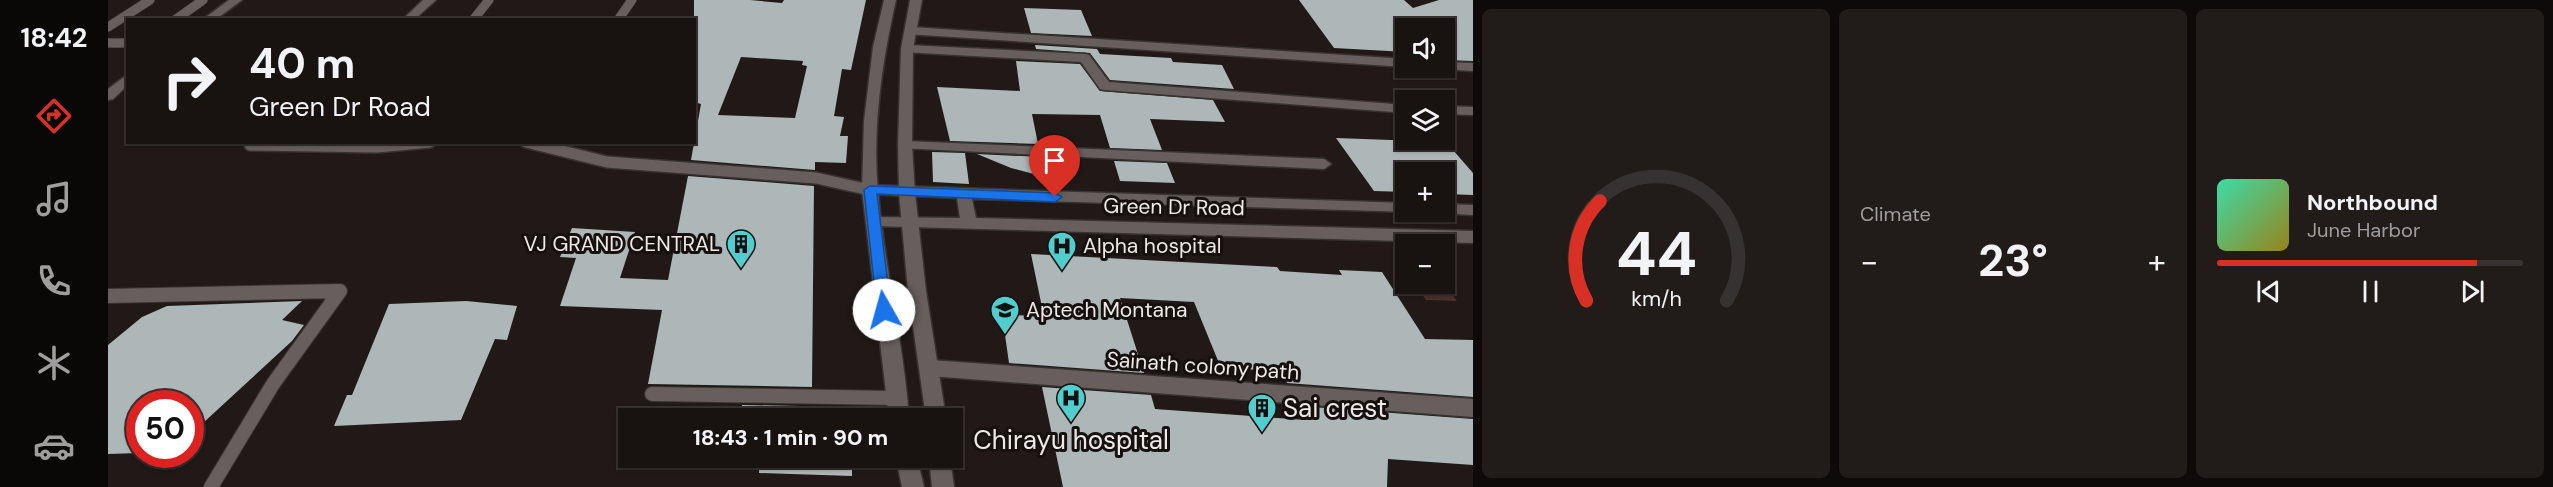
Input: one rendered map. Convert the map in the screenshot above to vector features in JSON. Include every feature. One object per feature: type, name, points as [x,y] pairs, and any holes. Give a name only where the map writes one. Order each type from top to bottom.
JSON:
[{"type":"street","points":[[210,18],[236,0]]},
{"type":"street","points":[[409,18],[430,0]]},
{"type":"street","points":[[890,0],[877,68],[872,121],[870,190],[896,408]]},
{"type":"street","points":[[916,0],[907,49],[906,193],[935,408]]},
{"type":"street","points":[[911,31],[1395,62]]},
{"type":"street","points":[[907,49],[1085,58],[1105,86],[1395,108]]},
{"type":"street","points":[[1455,67],[1473,68]]},
{"type":"street","points":[[108,96],[126,80]]},
{"type":"street","points":[[1455,110],[1473,111]]},
{"type":"street","points":[[905,145],[1324,164]]},
{"type":"street","name":"Green Dr Road","points":[[870,190],[964,195],[1395,208]]},
{"type":"street","points":[[964,195],[969,225]]},
{"type":"street","points":[[1332,206],[1352,234]]},
{"type":"street","points":[[1455,209],[1473,210]]},
{"type":"street","name":"Green Dr Road","points":[[874,221],[1473,237]]},
{"type":"street","name":"Sainath colony path","points":[[930,368],[1473,408]]},
{"type":"street","points":[[909,468],[913,487]]},
{"type":"street","points":[[941,468],[943,487]]},
{"type":"lane","points":[[108,27],[150,0]]},
{"type":"lane","points":[[178,18],[203,0]]},
{"type":"lane","points":[[474,18],[489,0]]},
{"type":"lane","points":[[619,18],[632,0]]},
{"type":"lane","points":[[108,43],[126,43]]},
{"type":"lane","points":[[250,145],[377,147],[409,144]]},
{"type":"lane","points":[[534,144],[607,162],[816,178],[870,190]]},
{"type":"lane","points":[[108,296],[340,291],[273,384],[212,487]]},
{"type":"lane","points":[[652,394],[894,398]]},
{"type":"shaded area","points":[[1422,294],[1452,294],[1457,301],[1426,300]]},
{"type":"building","points":[[694,0],[750,0],[782,3],[784,0],[866,0],[851,70],[842,69],[834,116],[844,117],[840,136],[848,136],[846,163],[815,162],[815,170],[691,160],[694,144],[696,144],[701,104],[696,103]],"holes":[[[741,57],[803,61],[802,65],[807,66],[795,118],[718,115]]]},
{"type":"building","points":[[1299,0],[1404,0],[1413,8],[1439,0],[1473,0],[1473,61],[1455,60],[1455,18],[1395,18],[1395,51],[1334,48]]},
{"type":"building","points":[[1024,8],[1081,10],[1092,36],[1031,33]]},
{"type":"building","points":[[1035,45],[1097,49],[1100,54],[1171,58],[1173,62],[1222,65],[1234,89],[1110,80],[1090,53],[1036,49]]},
{"type":"building","points":[[1016,61],[1080,64],[1100,91],[1213,100],[1225,122],[1150,119],[1162,150],[1110,148],[1100,115],[1032,114],[1038,144],[950,141],[937,87],[1020,91]]},
{"type":"building","points":[[1336,138],[1395,140],[1395,150],[1453,150],[1473,173],[1473,195],[1455,194],[1455,162],[1395,162],[1395,192],[1374,191]]},
{"type":"building","points":[[932,152],[965,153],[969,184],[933,182]]},
{"type":"building","points":[[977,154],[1041,157],[1045,177],[1011,168]]},
{"type":"building","points":[[1114,161],[1167,163],[1175,183],[1120,181]]},
{"type":"building","name":"VJ GRAND CENTRAL","points":[[688,176],[814,186],[812,387],[648,384],[662,310],[560,306],[576,258],[560,257],[572,228],[635,232],[620,278],[668,280]]},
{"type":"building","points":[[1031,254],[1277,267],[1280,271],[1342,275],[1339,270],[1382,272],[1425,339],[1473,340],[1473,397],[1287,383],[1281,371],[1221,368],[1194,302],[1120,298],[1144,373],[1009,363],[1002,314],[1044,317]]},
{"type":"building","points":[[302,301],[282,320],[304,325],[292,341],[204,422],[204,390],[126,390],[126,453],[108,454],[108,345],[142,317],[167,306]]},
{"type":"building","points":[[466,301],[517,306],[507,340],[495,339],[461,420],[334,426],[347,395],[352,395],[389,304]]},
{"type":"building","points":[[1042,387],[1151,395],[1155,409],[1306,420],[1299,406],[1473,419],[1473,465],[1388,459],[1387,487],[1063,487]]},
{"type":"building","points":[[742,405],[850,408],[742,408]]},
{"type":"building","points":[[759,468],[852,468],[852,476],[759,473]]},
{"type":"place","name":"VJ GRAND CENTRAL","points":[[741,270]]},
{"type":"place","name":"Alpha hospital","points":[[1062,272]]},
{"type":"place","name":"Aptech Montana","points":[[1005,336]]},
{"type":"place","name":"Chirayu hospital","points":[[1071,424]]},
{"type":"place","name":"Sai crest","points":[[1262,434]]},
{"type":"route","points":[[884,310],[870,190],[1055,197]]}]
